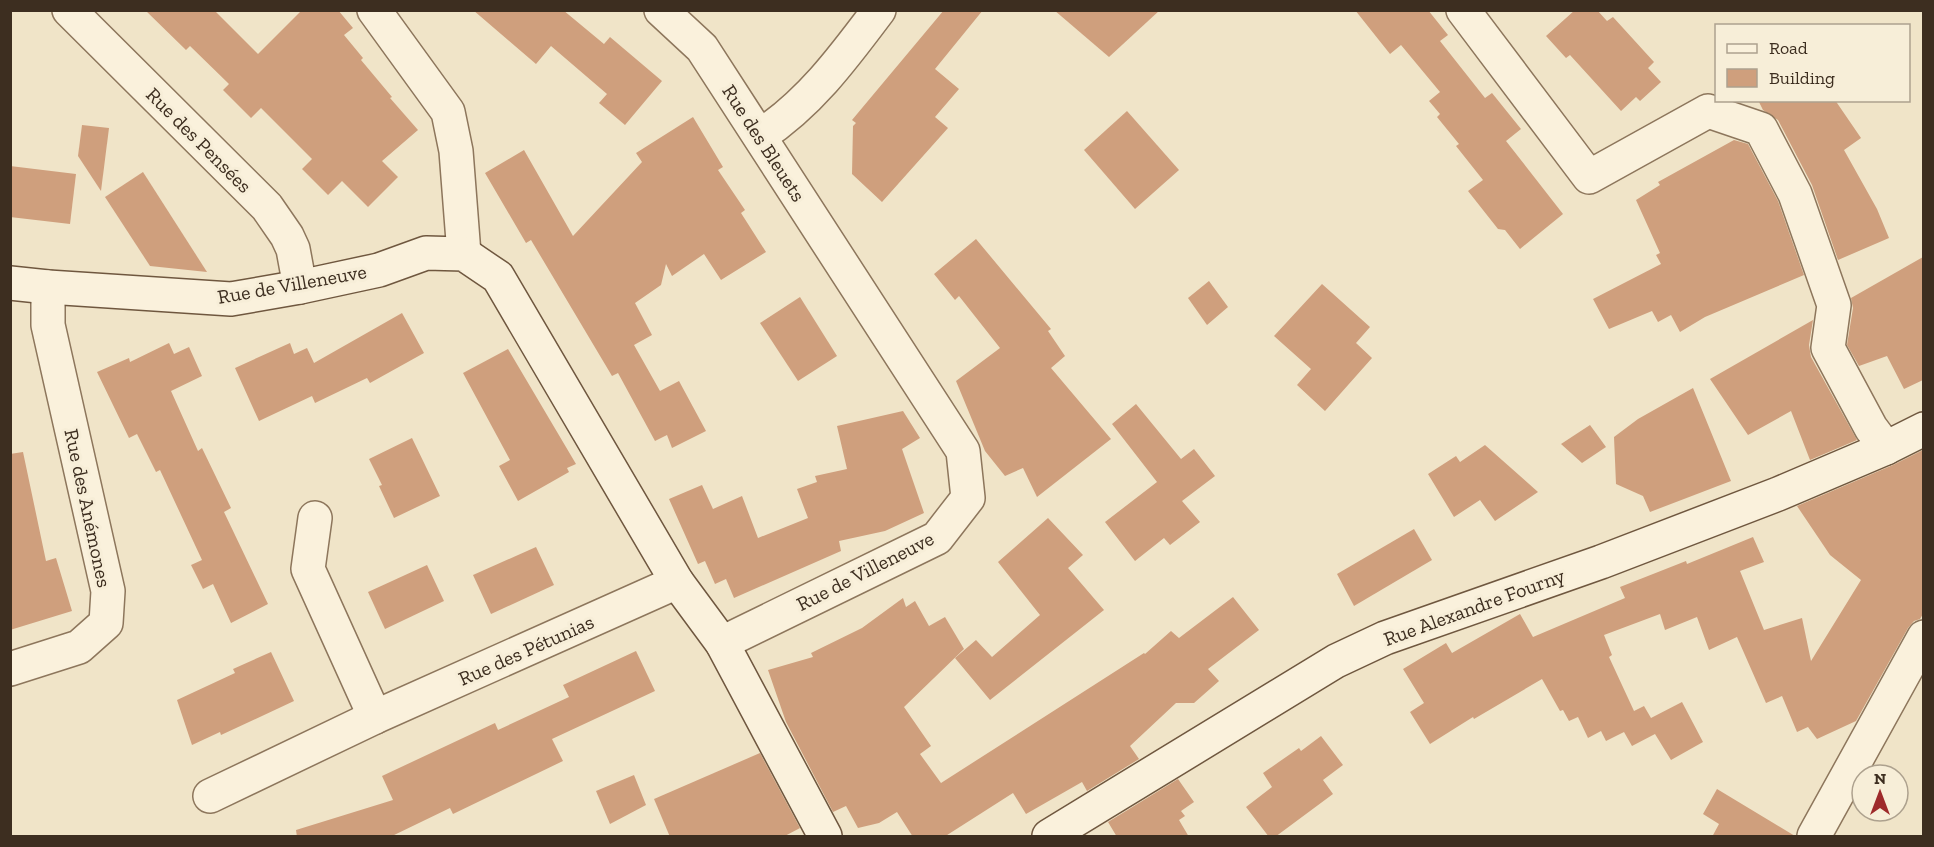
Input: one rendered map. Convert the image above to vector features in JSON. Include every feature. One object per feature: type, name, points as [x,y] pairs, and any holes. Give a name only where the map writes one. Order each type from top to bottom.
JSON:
[{"type":"street","name":"Rue des Pensées","points":[[69,10],[267,207],[280,224],[293,249],[300,287]]},
{"type":"street","points":[[374,10],[448,112],[456,151],[464,254],[498,278],[677,582],[722,643],[825,837]]},
{"type":"street","name":"Rue des Bleuets","points":[[662,10],[702,48],[855,285]]},
{"type":"street","points":[[760,136],[795,110],[831,74],[879,10]]},
{"type":"street","points":[[1463,10],[1589,177],[1708,111],[1761,129],[1795,194],[1834,304],[1828,348],[1871,428],[1886,448]]},
{"type":"street","name":"Rue de Villeneuve","points":[[10,283],[231,299],[380,270],[426,253],[464,254]]},
{"type":"street","name":"Rue de Villeneuve","points":[[722,643],[937,538],[968,498],[963,451],[855,285]]},
{"type":"street","name":"Rue des Anémones","points":[[10,669],[79,647],[106,623],[108,591],[48,325],[48,287]]},
{"type":"street","name":"Rue Alexandre Fourny","points":[[1049,837],[1336,661],[1385,638],[1600,562],[1778,494],[1886,448],[1923,429]]},
{"type":"street","points":[[315,518],[308,569],[375,717]]},
{"type":"street","name":"Rue des Pétunias","points":[[210,796],[375,717],[677,582]]},
{"type":"street","points":[[1814,837],[1923,637]]},
{"type":"building","points":[[145,10],[214,10],[258,54],[302,10],[338,10],[353,28],[344,35],[363,58],[361,60],[392,97],[390,98],[418,130],[382,161],[398,177],[368,207],[342,181],[328,195],[302,169],[312,159],[261,108],[251,118],[223,90],[229,84],[190,46],[186,50]]},
{"type":"building","points":[[473,10],[563,10],[604,44],[610,37],[662,81],[625,125],[599,103],[607,94],[551,46],[536,64]]},
{"type":"building","points":[[944,10],[983,10],[935,69],[959,89],[935,117],[948,128],[882,202],[852,174],[853,126],[856,123],[852,120]]},
{"type":"building","points":[[1054,10],[1160,10],[1109,57]]},
{"type":"building","points":[[1355,10],[1428,10],[1448,35],[1440,41],[1485,98],[1492,93],[1521,129],[1506,141],[1563,214],[1520,249],[1505,230],[1498,229],[1468,191],[1483,180],[1456,146],[1459,144],[1437,117],[1440,114],[1429,101],[1440,92],[1401,45],[1390,54]]},
{"type":"building","points":[[1575,10],[1597,10],[1607,21],[1613,17],[1654,62],[1648,68],[1661,82],[1640,101],[1636,97],[1621,111],[1570,55],[1566,58],[1546,36]]},
{"type":"building","points":[[1759,102],[1836,102],[1861,138],[1844,150],[1877,209],[1889,238],[1838,260],[1812,185],[1778,120],[1763,110]]},
{"type":"building","points":[[1127,111],[1179,170],[1135,209],[1084,150]]},
{"type":"building","points":[[693,117],[723,167],[718,170],[745,210],[741,213],[766,252],[721,280],[704,254],[672,276],[666,264],[661,285],[635,303],[652,335],[634,345],[660,391],[679,381],[706,431],[672,448],[667,435],[655,441],[618,373],[612,376],[531,240],[526,243],[485,173],[524,150],[573,236],[642,162],[636,153]]},
{"type":"building","points":[[82,125],[109,128],[101,191],[78,156]]},
{"type":"building","points":[[1734,140],[1748,144],[1778,201],[1804,275],[1705,317],[1680,332],[1671,315],[1658,322],[1652,311],[1609,329],[1593,299],[1661,264],[1656,255],[1660,253],[1636,200],[1660,185],[1658,182]]},
{"type":"building","points":[[10,166],[76,174],[70,224],[10,217]]},
{"type":"building","points":[[143,172],[207,272],[150,266],[105,197]]},
{"type":"building","points":[[976,239],[1051,329],[1048,331],[1065,356],[1051,368],[1111,439],[1037,497],[1023,468],[1005,476],[985,451],[956,381],[1000,348],[959,296],[955,300],[934,274]]},
{"type":"building","points":[[1923,257],[1923,380],[1904,389],[1887,356],[1859,366],[1847,345],[1853,308],[1851,298]]},
{"type":"building","points":[[1209,281],[1228,307],[1207,325],[1188,298]]},
{"type":"building","points":[[1322,284],[1370,327],[1356,343],[1372,358],[1325,411],[1297,385],[1311,369],[1274,336]]},
{"type":"building","points":[[800,297],[837,356],[798,381],[760,323]]},
{"type":"building","points":[[402,313],[424,353],[370,383],[367,378],[315,403],[312,396],[259,421],[235,368],[290,343],[294,354],[307,348],[314,363]]},
{"type":"building","points":[[1813,320],[1809,345],[1811,357],[1857,440],[1810,460],[1791,411],[1748,435],[1710,379]]},
{"type":"building","points":[[169,343],[174,354],[189,347],[202,376],[171,391],[198,451],[202,448],[231,508],[224,512],[268,604],[231,623],[213,584],[203,589],[191,565],[202,560],[160,470],[156,472],[137,434],[129,438],[97,372],[129,358],[130,362]]},
{"type":"building","points":[[508,349],[576,464],[567,468],[569,472],[518,501],[499,466],[510,460],[463,373]]},
{"type":"building","points":[[1693,388],[1731,481],[1650,512],[1643,496],[1616,484],[1614,437],[1638,419]]},
{"type":"building","points":[[1136,404],[1181,459],[1194,449],[1215,476],[1182,501],[1200,522],[1170,545],[1164,538],[1135,561],[1105,522],[1157,482],[1112,424]]},
{"type":"building","points":[[903,411],[920,438],[902,449],[924,513],[885,531],[839,541],[841,551],[734,598],[726,579],[715,584],[705,561],[698,564],[669,499],[702,485],[713,509],[742,496],[758,538],[808,518],[797,489],[817,482],[815,476],[847,469],[837,426]]},
{"type":"building","points":[[1590,425],[1606,447],[1582,463],[1561,444]]},
{"type":"building","points":[[412,438],[440,496],[394,518],[379,486],[382,485],[369,459]]},
{"type":"building","points":[[1485,445],[1538,492],[1495,521],[1480,500],[1454,517],[1428,474],[1456,456],[1460,462]]},
{"type":"building","points":[[1923,450],[1923,614],[1908,628],[1856,721],[1817,739],[1808,727],[1797,732],[1782,696],[1766,703],[1737,637],[1709,650],[1697,617],[1665,630],[1660,614],[1604,635],[1612,655],[1609,657],[1634,711],[1644,706],[1651,718],[1682,702],[1703,742],[1671,760],[1655,734],[1632,746],[1624,732],[1606,741],[1601,731],[1588,738],[1578,717],[1569,721],[1563,710],[1560,711],[1542,679],[1430,744],[1410,712],[1424,703],[1403,669],[1446,643],[1452,653],[1520,614],[1533,637],[1625,598],[1620,587],[1686,561],[1687,564],[1753,537],[1764,562],[1740,571],[1764,630],[1802,618],[1811,661],[1861,580],[1830,555],[1797,506]]},
{"type":"building","points":[[23,452],[46,561],[56,558],[72,611],[10,630],[10,454]]},
{"type":"building","points":[[1048,518],[1083,555],[1068,568],[1104,610],[990,700],[955,658],[976,640],[992,657],[1040,615],[998,562]]},
{"type":"building","points":[[1414,529],[1432,560],[1354,606],[1337,574]]},
{"type":"building","points":[[536,547],[554,585],[491,614],[473,575]]},
{"type":"building","points":[[427,565],[444,601],[385,629],[368,592]]},
{"type":"building","points":[[1233,597],[1259,630],[1208,669],[1219,681],[1194,703],[1176,703],[1130,746],[1139,759],[1087,791],[1082,782],[1026,814],[1013,793],[944,837],[913,837],[897,812],[879,823],[858,828],[846,806],[833,812],[786,722],[768,670],[813,657],[811,653],[862,628],[903,598],[906,607],[915,601],[929,626],[945,617],[964,649],[904,707],[931,746],[920,754],[941,783],[1145,654],[1171,631],[1179,638]]},
{"type":"building","points":[[636,651],[655,691],[552,739],[563,761],[453,814],[450,808],[390,837],[297,837],[296,830],[393,800],[382,776],[495,723],[498,730],[569,697],[563,685]]},
{"type":"building","points":[[271,652],[294,701],[221,735],[220,732],[192,745],[177,700],[235,673],[233,669]]},
{"type":"building","points":[[1321,736],[1343,765],[1323,780],[1333,794],[1275,837],[1269,837],[1246,807],[1272,787],[1263,773],[1299,748],[1301,751]]},
{"type":"building","points":[[760,753],[800,828],[783,837],[670,837],[654,799]]},
{"type":"building","points":[[634,775],[646,805],[610,824],[596,791]]},
{"type":"building","points":[[1178,779],[1194,802],[1181,811],[1185,816],[1179,820],[1189,837],[1117,837],[1108,822]]},
{"type":"building","points":[[1717,789],[1795,837],[1712,837],[1719,824],[1703,814]]}]
